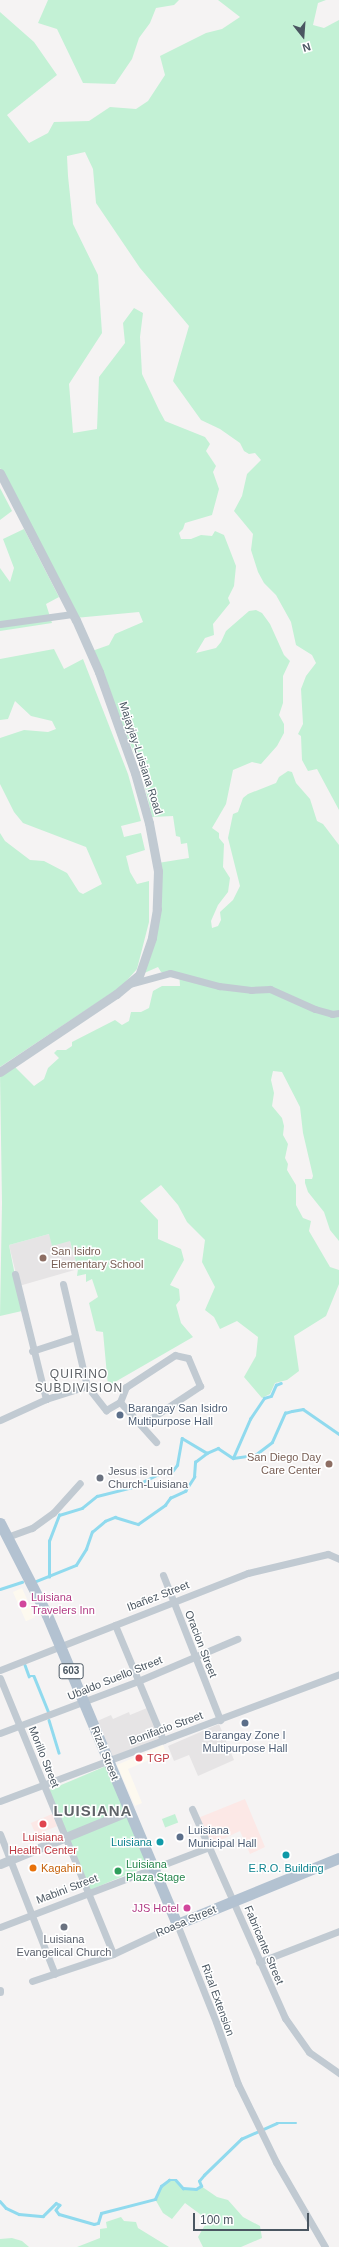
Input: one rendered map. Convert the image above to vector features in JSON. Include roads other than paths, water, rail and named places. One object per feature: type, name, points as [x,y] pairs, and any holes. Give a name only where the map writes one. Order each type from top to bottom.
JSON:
[{"type":"main road","name":"603","points":[[0,1523],[7,1537]]},
{"type":"main road","name":"Rizal Street","points":[[7,1537],[31,1582],[61,1647],[177,1924]]},
{"type":"main road","name":"Roasa Street","points":[[177,1924],[339,1858]]},
{"type":"street","name":"Majayjay-Luisiana Road","points":[[0,473],[72,614],[99,672],[135,773],[149,823],[158,871],[157,909],[152,938],[139,975],[0,1072]]},
{"type":"street","points":[[0,624],[72,614]]},
{"type":"street","points":[[128,984],[170,973],[232,988],[251,990],[270,989],[315,1009],[332,1014],[339,1013]]},
{"type":"street","points":[[15,1274],[32,1350],[46,1400]]},
{"type":"street","points":[[63,1284],[87,1386],[106,1410],[120,1402],[126,1387],[175,1354],[188,1358],[200,1386],[142,1425]]},
{"type":"street","points":[[32,1350],[75,1337]]},
{"type":"street","points":[[0,1420],[46,1400],[87,1386]]},
{"type":"street","points":[[120,1402],[156,1442]]},
{"type":"street","points":[[7,1537],[32,1528],[53,1513],[80,1483]]},
{"type":"street","name":"Ibañez Street","points":[[0,1670],[248,1573],[328,1554],[339,1559]]},
{"type":"street","name":"Oracion Street","points":[[163,1575],[193,1657],[220,1720]]},
{"type":"street","points":[[115,1625],[163,1740]]},
{"type":"street","name":"Ubaldo Suello Street","points":[[0,1733],[138,1681],[237,1639]]},
{"type":"street","name":"Bonifacio Street","points":[[0,1801],[44,1786],[339,1674]]},
{"type":"street","name":"Morillo Street","points":[[0,1678],[65,1838],[89,1892],[113,1954]]},
{"type":"street","name":"Fabricante Street","points":[[192,1809],[285,2018],[309,2052],[339,2073]]},
{"type":"street","points":[[0,1864],[129,1811]]},
{"type":"street","points":[[0,1834],[34,1914],[55,1974]]},
{"type":"street","name":"Mabini Street","points":[[0,1927],[209,1847]]},
{"type":"street","name":"Roasa Street","points":[[32,1981],[113,1954],[177,1924]]},
{"type":"street","name":"Rizal Extension","points":[[177,1924],[216,2022],[238,2084],[276,2162],[325,2247]]},
{"type":"street","points":[[259,1962],[339,1931]]},
{"type":"waterway","points":[[49,1577],[49,1541],[59,1515],[82,1508],[97,1496],[130,1488],[159,1474],[171,1473],[177,1465],[182,1438],[207,1453],[218,1448],[233,1458],[250,1419],[264,1398],[271,1396],[276,1385],[281,1383]]},
{"type":"waterway","points":[[233,1458],[255,1455],[272,1442],[285,1413],[292,1411],[303,1409],[339,1434]]},
{"type":"waterway","points":[[34,1582],[76,1565],[86,1549],[92,1532],[105,1521],[115,1517],[138,1524],[165,1505],[170,1498],[185,1491],[194,1477],[195,1462],[207,1453]]},
{"type":"waterway","points":[[0,1589],[22,1582]]},
{"type":"waterway","points":[[25,1665],[29,1676],[34,1676],[48,1711]]},
{"type":"waterway","points":[[49,1720],[59,1752]]},
{"type":"waterway","points":[[0,2201],[6,2208],[19,2214],[43,2216],[56,2203],[60,2205],[56,2210],[59,2214],[94,2224],[98,2223],[101,2213],[155,2199],[161,2186],[169,2180],[176,2180],[183,2188],[196,2189],[201,2186],[199,2181],[204,2175],[241,2139],[277,2123],[296,2123]]},
{"type":"place","name":"San Isidro Elementary School","points":[[43,1258]]},
{"type":"place","name":"Barangay San Isidro Multipurpose Hall","points":[[120,1415]]},
{"type":"place","name":"San Diego Day Care Center","points":[[329,1464]]},
{"type":"place","name":"Jesus is Lord Church-Luisiana","points":[[100,1478]]},
{"type":"place","name":"Luisiana Travelers Inn","points":[[23,1604]]},
{"type":"place","name":"Barangay Zone I Multipurpose Hall","points":[[245,1723]]},
{"type":"place","name":"TGP","points":[[139,1758]]},
{"type":"place","name":"Luisiana Health Center","points":[[43,1824]]},
{"type":"place","name":"Luisiana Municipal Hall","points":[[180,1837]]},
{"type":"place","name":"Luisiana","points":[[160,1842]]},
{"type":"place","name":"E.R.O. Building","points":[[286,1855]]},
{"type":"place","name":"Kagahin","points":[[33,1868]]},
{"type":"place","name":"Luisiana Plaza Stage","points":[[118,1871]]},
{"type":"place","name":"JJS Hotel","points":[[187,1908]]},
{"type":"place","name":"Luisiana Evangelical Church","points":[[64,1927]]},
{"type":"district","name":"QUIRINO SUBDIVISION","points":[[79,1382]]},
{"type":"district","name":"LUISIANA","points":[[93,1811]]}]
